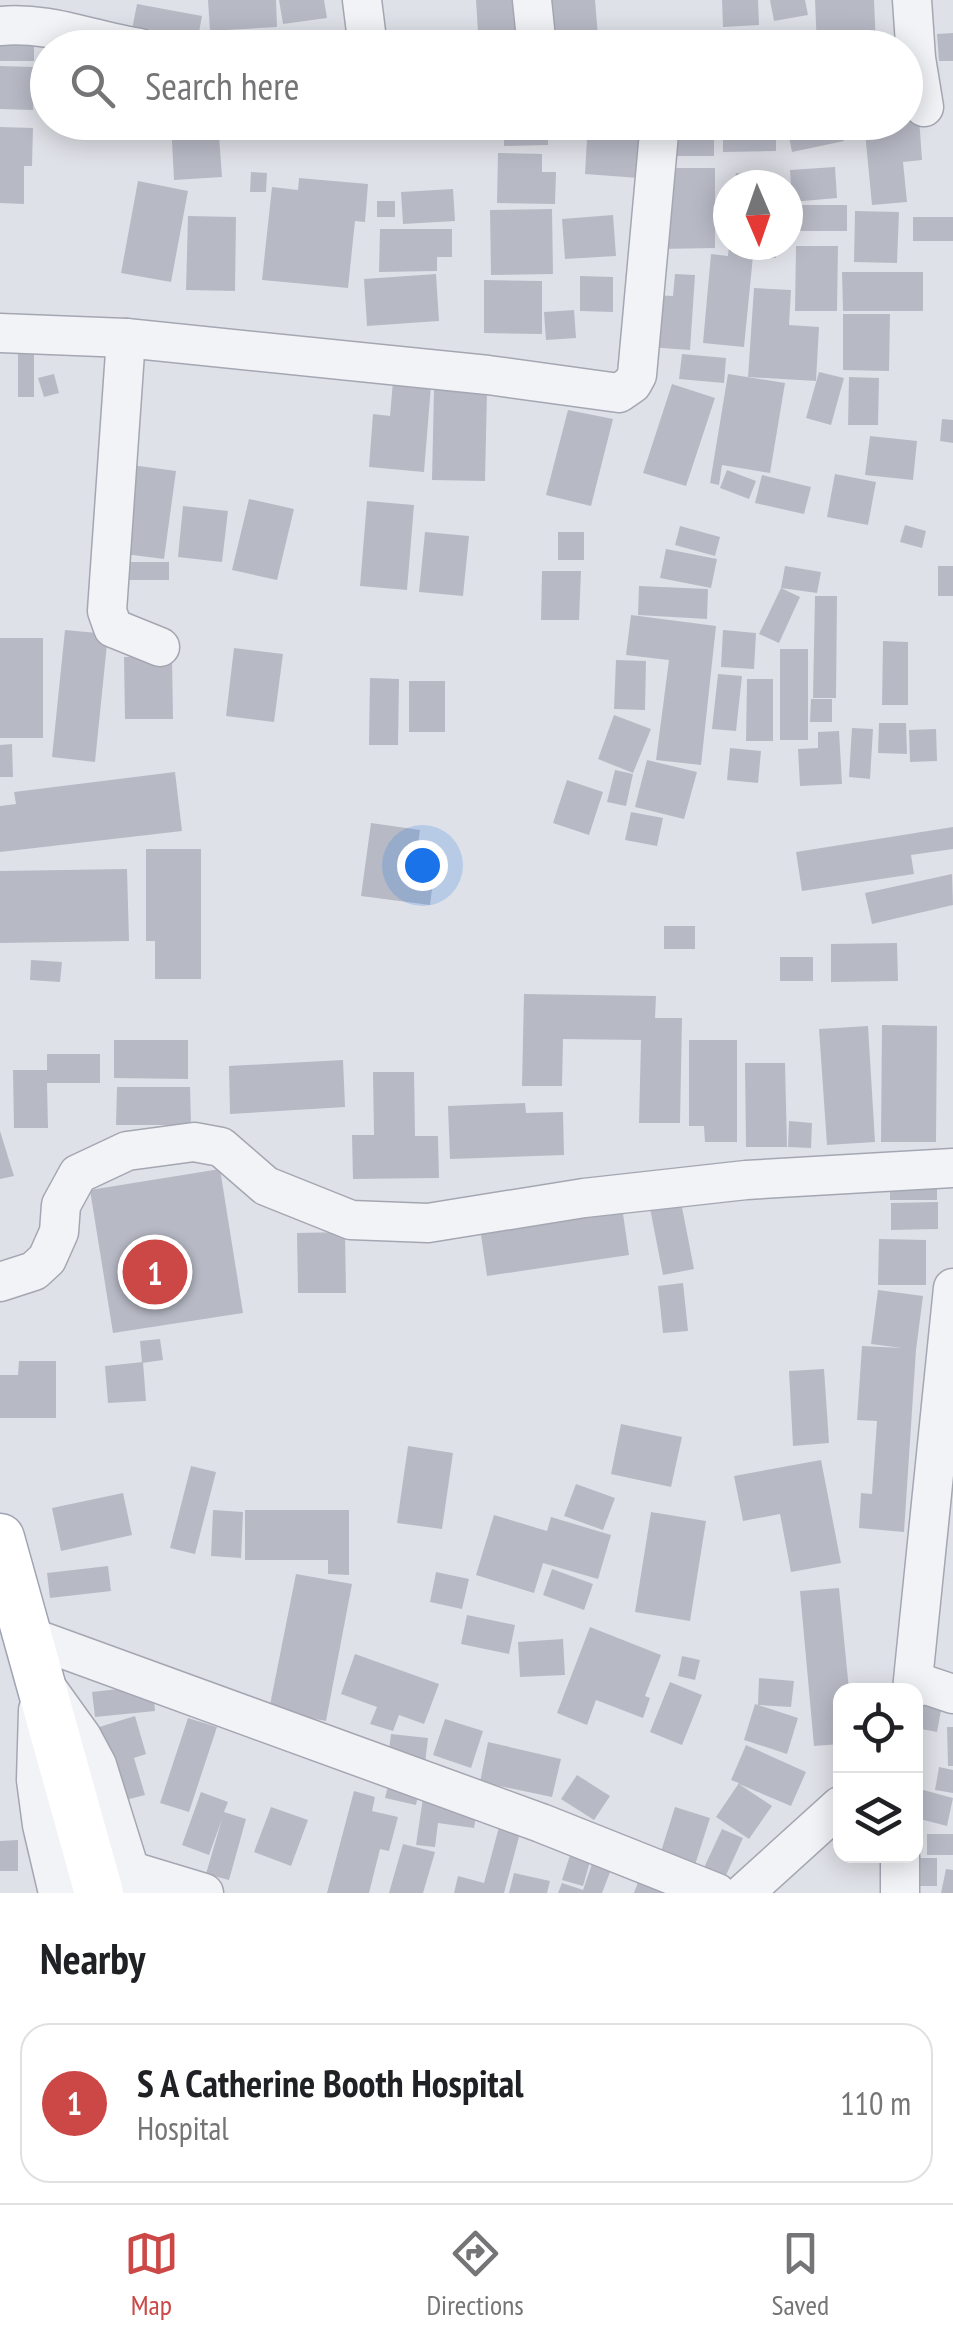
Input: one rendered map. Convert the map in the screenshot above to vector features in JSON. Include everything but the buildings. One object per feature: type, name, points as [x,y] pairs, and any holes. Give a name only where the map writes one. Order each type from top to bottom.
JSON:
[{"type":"main road","points":[[0,1538],[74,1803],[122,1886]]},
{"type":"street","points":[[362,0],[366,30]]},
{"type":"street","points":[[532,0],[535,30]]},
{"type":"street","points":[[912,0],[914,30]]},
{"type":"street","points":[[0,26],[62,30]]},
{"type":"street","points":[[923,100],[924,106]]},
{"type":"street","points":[[0,333],[126,338],[488,375],[619,393],[637,376],[658,140]]},
{"type":"street","points":[[126,338],[106,611],[113,628],[160,647]]},
{"type":"street","points":[[0,1282],[34,1270],[47,1259],[59,1232],[61,1206],[78,1174],[127,1152],[194,1142],[221,1147],[266,1186],[352,1220],[428,1223],[584,1198],[746,1180],[953,1168]]},
{"type":"street","points":[[913,1683],[947,1429],[953,1288]]},
{"type":"street","points":[[32,1656],[97,1765],[122,1886],[204,1893]]},
{"type":"street","points":[[32,1656],[36,1780],[58,1893]]},
{"type":"street","points":[[32,1656],[541,1824],[717,1893]]},
{"type":"street","points":[[923,1688],[953,1694]]},
{"type":"street","points":[[744,1893],[833,1812]]},
{"type":"street","points":[[900,1863],[900,1893]]},
{"type":"place","name":"S A Catherine Booth Hospital","points":[[155,1272]]}]
